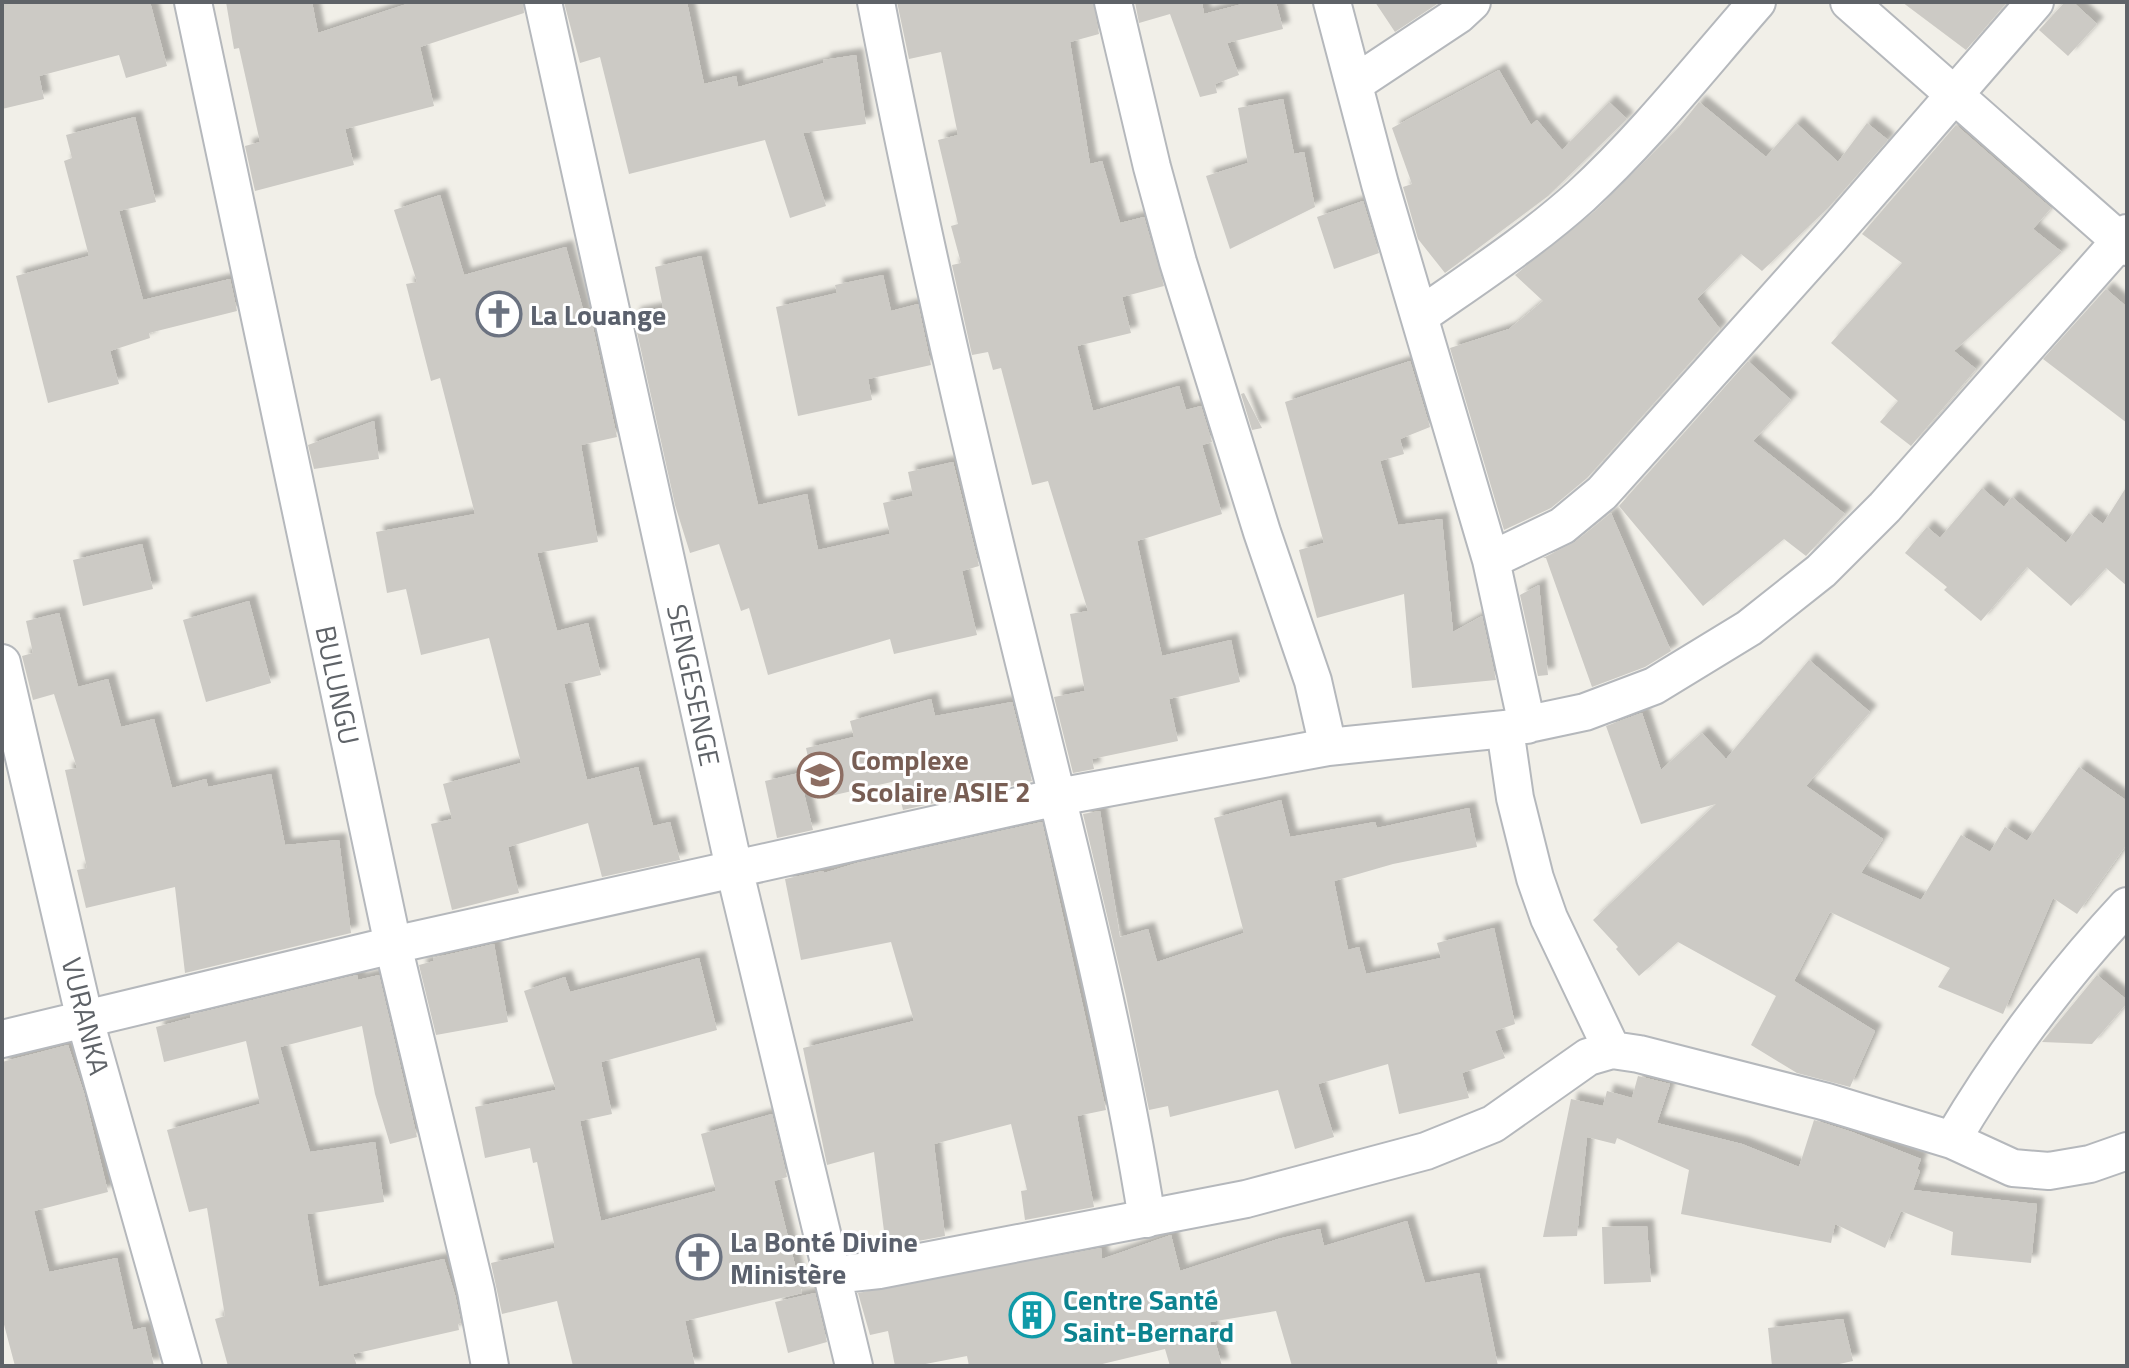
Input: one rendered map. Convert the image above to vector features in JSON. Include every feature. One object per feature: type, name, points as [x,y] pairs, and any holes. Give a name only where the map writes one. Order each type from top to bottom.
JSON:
[{"type":"street","name":"BULUNGU","points":[[193,2],[393,945],[476,1291],[490,1366]]},
{"type":"street","name":"SENGESENGE","points":[[543,2],[734,868],[854,1366]]},
{"type":"street","points":[[876,2],[950,364],[1058,797],[1130,1110],[1147,1219]]},
{"type":"street","points":[[1113,2],[1178,262],[1262,532],[1313,681],[1328,747]]},
{"type":"street","points":[[1332,2],[1491,560],[1516,727],[1515,798],[1535,878],[1549,918],[1612,1050]]},
{"type":"street","points":[[1354,84],[1458,15],[1472,2]]},
{"type":"street","points":[[1420,316],[1499,261],[1580,196],[1642,134],[1757,2]]},
{"type":"street","points":[[2,1039],[393,945],[1058,797],[1328,747],[1516,727],[1585,712],[1654,686],[1749,628],[1821,571],[1885,507],[2125,240],[1849,2]]},
{"type":"street","points":[[1491,560],[1562,526],[1602,493],[2035,2]]},
{"type":"street","name":"VURANKA","points":[[2,663],[85,1020],[183,1366]]},
{"type":"street","points":[[1952,1140],[2023,1030],[2081,956],[2127,906]]},
{"type":"street","points":[[833,1275],[879,1270],[1246,1199],[1426,1151],[1493,1124],[1588,1057],[1612,1050],[1639,1054],[1827,1102],[1952,1140],[2013,1168],[2049,1171],[2090,1164],[2127,1151]]},
{"type":"building","points":[[2,2],[150,2],[167,66],[126,78],[119,55],[39,76],[44,99],[2,109]]},
{"type":"building","points":[[226,2],[312,2],[318,33],[413,2],[523,2],[524,13],[420,47],[434,106],[345,129],[354,165],[255,191],[245,146],[260,142],[239,48],[234,49]]},
{"type":"building","points":[[564,2],[687,2],[704,84],[736,76],[738,87],[824,63],[823,60],[856,55],[866,124],[803,133],[826,206],[790,218],[765,140],[629,174],[600,57],[580,63]]},
{"type":"building","points":[[897,2],[1093,2],[1099,34],[1070,42],[1090,164],[1102,161],[1120,223],[1144,217],[1164,286],[1122,297],[1131,333],[1077,346],[1093,411],[1179,386],[1186,410],[1201,406],[1212,442],[1202,445],[1222,514],[1137,541],[1162,656],[1231,640],[1240,682],[1169,699],[1178,741],[1092,759],[1094,769],[1073,773],[1054,697],[1085,691],[1070,614],[1088,611],[1048,481],[1032,485],[1001,368],[993,370],[988,352],[972,355],[952,265],[961,263],[951,226],[958,224],[938,140],[958,135],[941,52],[909,59]]},
{"type":"building","points":[[1135,2],[1202,2],[1204,14],[1250,2],[1276,2],[1283,29],[1227,43],[1239,75],[1215,84],[1217,93],[1200,97],[1170,14],[1139,23]]},
{"type":"building","points":[[1375,2],[1440,2],[1395,32]]},
{"type":"building","points":[[1902,2],[2007,2],[1966,50]]},
{"type":"building","points":[[2065,2],[2073,2],[2097,24],[2068,56],[2039,30]]},
{"type":"building","points":[[1499,70],[1531,125],[1537,120],[1562,150],[1609,102],[1627,119],[1548,196],[1445,273],[1418,239],[1403,187],[1412,184],[1392,128]]},
{"type":"building","points":[[1283,99],[1294,154],[1304,152],[1315,207],[1230,249],[1206,176],[1248,163],[1238,108]]},
{"type":"building","points":[[1699,102],[1766,157],[1796,123],[1838,162],[1867,123],[1888,140],[1828,208],[1762,271],[1741,254],[1697,299],[1720,329],[1587,478],[1551,508],[1504,530],[1450,348],[1509,329],[1543,301],[1515,275],[1595,211],[1679,127]]},
{"type":"building","points":[[135,117],[156,202],[119,211],[143,300],[230,279],[237,311],[149,333],[150,338],[110,351],[119,384],[48,403],[16,276],[89,256],[64,161],[72,158],[66,135]]},
{"type":"building","points":[[1956,125],[2051,208],[2033,229],[2062,252],[1954,351],[1976,369],[1911,446],[1880,422],[1898,401],[1831,343],[1902,263],[1862,234]]},
{"type":"building","points":[[440,195],[464,275],[566,247],[587,324],[592,323],[617,437],[581,445],[598,542],[537,553],[557,631],[588,623],[601,675],[564,684],[587,780],[638,767],[653,826],[670,822],[680,860],[602,877],[588,823],[508,847],[519,893],[452,910],[431,824],[452,819],[443,784],[521,763],[489,638],[421,655],[406,589],[387,593],[376,532],[475,514],[440,378],[431,381],[406,284],[417,282],[394,210]]},
{"type":"building","points":[[1363,201],[1379,253],[1334,269],[1317,217]]},
{"type":"building","points":[[701,256],[758,505],[807,494],[818,550],[890,534],[883,503],[913,496],[908,472],[953,462],[979,566],[962,571],[977,635],[894,654],[890,639],[768,675],[749,608],[741,611],[719,544],[690,553],[675,505],[633,314],[663,308],[655,267]]},
{"type":"building","points":[[883,275],[891,311],[918,304],[931,365],[868,379],[872,400],[798,416],[776,307],[837,293],[835,285]]},
{"type":"building","points":[[2106,289],[2127,307],[2127,423],[2043,359]]},
{"type":"building","points":[[1410,361],[1430,427],[1400,439],[1404,454],[1380,461],[1398,525],[1442,519],[1453,632],[1482,616],[1496,680],[1412,688],[1404,594],[1317,618],[1299,550],[1324,543],[1285,402]]},
{"type":"building","points":[[1748,361],[1791,400],[1753,441],[1845,514],[1806,556],[1784,539],[1703,606],[1619,506]]},
{"type":"building","points":[[1244,393],[1262,428],[1252,430],[1241,394]]},
{"type":"building","points":[[374,421],[379,459],[314,469],[308,445]]},
{"type":"building","points":[[2127,486],[2127,586],[2106,568],[2071,606],[2027,567],[1981,621],[1944,590],[1947,587],[1905,553],[1927,527],[1940,538],[1982,488],[2004,507],[2012,497],[2066,543],[2089,513],[2103,524]]},
{"type":"building","points":[[1611,513],[1671,651],[1645,667],[1592,687],[1546,558],[1543,558],[1575,542]]},
{"type":"building","points":[[142,544],[153,589],[83,606],[73,560]]},
{"type":"building","points":[[1539,585],[1548,675],[1538,676],[1520,595]]},
{"type":"building","points":[[249,601],[271,683],[206,702],[183,620]]},
{"type":"building","points":[[59,613],[78,687],[108,679],[121,727],[154,719],[172,788],[206,779],[208,787],[271,774],[285,845],[339,840],[351,933],[185,973],[175,887],[86,908],[77,870],[87,868],[65,770],[77,768],[54,694],[33,700],[22,656],[33,653],[26,621]]},
{"type":"building","points":[[1809,660],[1870,712],[1806,786],[1883,839],[1861,873],[1921,900],[1961,835],[1990,852],[2005,827],[2027,841],[2079,767],[2127,801],[2127,844],[2077,914],[2053,898],[2003,1014],[1938,987],[1950,968],[1830,912],[1794,981],[1875,1031],[1850,1087],[1797,1073],[1751,1045],[1776,996],[1678,942],[1639,976],[1593,920],[1716,804],[1641,824],[1606,726],[1642,713],[1661,770],[1702,733],[1726,759]]},
{"type":"building","points":[[931,699],[935,716],[1012,702],[1032,781],[903,810],[896,781],[817,799],[806,748],[854,737],[850,721]]},
{"type":"building","points":[[799,773],[813,830],[777,838],[765,781]]},
{"type":"building","points":[[1281,800],[1290,837],[1375,822],[1377,828],[1469,808],[1477,847],[1393,864],[1334,881],[1348,950],[1359,947],[1366,974],[1441,958],[1437,943],[1494,928],[1515,1024],[1495,1031],[1505,1058],[1462,1073],[1469,1098],[1399,1114],[1388,1064],[1318,1084],[1334,1137],[1295,1149],[1278,1090],[1170,1117],[1168,1106],[1149,1110],[1083,814],[1100,811],[1120,937],[1148,929],[1157,962],[1244,933],[1214,818]]},
{"type":"building","points":[[1042,822],[1106,1110],[1077,1116],[1094,1207],[1025,1220],[1021,1191],[1027,1190],[1011,1124],[934,1144],[945,1236],[886,1247],[874,1152],[827,1165],[803,1048],[914,1021],[891,942],[801,960],[785,879],[824,873]]},
{"type":"building","points":[[494,944],[508,1022],[436,1035],[419,965],[434,961],[433,958]]},
{"type":"building","points":[[699,958],[717,1030],[601,1062],[612,1114],[580,1121],[601,1221],[716,1191],[701,1134],[772,1114],[787,1177],[774,1181],[802,1293],[685,1321],[695,1366],[573,1366],[557,1301],[502,1314],[491,1263],[555,1248],[537,1162],[533,1163],[530,1148],[485,1158],[475,1107],[556,1090],[524,991],[565,977],[570,992]]},
{"type":"building","points":[[357,975],[358,980],[379,975],[417,1137],[390,1144],[375,1094],[362,1026],[280,1047],[310,1152],[375,1142],[384,1202],[307,1214],[319,1287],[444,1259],[461,1323],[458,1324],[459,1330],[353,1354],[357,1366],[228,1366],[215,1319],[225,1316],[207,1208],[189,1212],[167,1130],[260,1104],[246,1041],[164,1062],[156,1027],[190,1018],[190,1015]]},
{"type":"building","points":[[2097,975],[2127,1003],[2092,1044],[2042,1042]]},
{"type":"building","points":[[68,1045],[84,1093],[108,1192],[34,1211],[49,1272],[117,1258],[133,1330],[145,1327],[154,1366],[15,1366],[2,1317],[2,1062]]},
{"type":"building","points":[[1638,1076],[1670,1084],[1657,1123],[1742,1144],[1799,1167],[1814,1120],[1921,1159],[1913,1190],[2037,1204],[2031,1263],[1951,1255],[1953,1232],[1901,1211],[1885,1248],[1835,1224],[1831,1243],[1681,1214],[1689,1170],[1617,1138],[1615,1144],[1587,1137],[1577,1236],[1543,1237],[1571,1099],[1603,1106],[1607,1091],[1632,1098]]},
{"type":"building","points":[[1407,1221],[1425,1283],[1479,1273],[1498,1366],[1292,1366],[1276,1311],[1210,1322],[1222,1366],[1170,1366],[1165,1349],[1094,1366],[969,1366],[967,1356],[915,1366],[895,1366],[888,1331],[870,1335],[858,1293],[1101,1248],[1102,1259],[1171,1235],[1180,1271],[1278,1239],[1320,1229],[1324,1246]]},
{"type":"building","points":[[1647,1226],[1651,1282],[1604,1284],[1602,1227]]},
{"type":"building","points":[[815,1293],[827,1342],[788,1353],[775,1302]]},
{"type":"building","points":[[1843,1319],[1853,1361],[1830,1366],[1772,1366],[1768,1328]]},
{"type":"place","name":"La Louange","points":[[499,314]]},
{"type":"place","name":"Complexe Scolaire ASIE 2","points":[[820,775]]},
{"type":"place","name":"La Bonté Divine Ministère","points":[[699,1257]]},
{"type":"place","name":"Centre Santé Saint-Bernard","points":[[1032,1315]]}]
